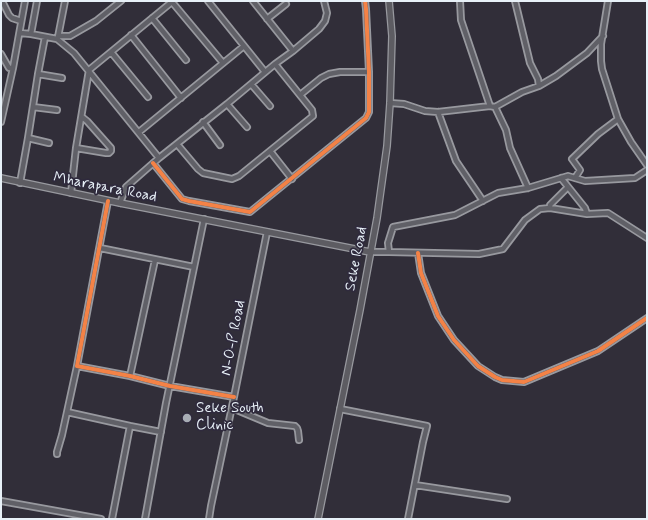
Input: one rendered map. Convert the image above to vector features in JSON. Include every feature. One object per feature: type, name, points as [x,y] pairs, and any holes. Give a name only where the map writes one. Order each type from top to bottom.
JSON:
[{"type":"main road","name":"Seke Road","points":[[318,519],[377,218],[386,153],[390,103],[392,36],[389,1]]},
{"type":"main road","name":"Mharapara Road","points":[[1,178],[108,201],[370,252]]},
{"type":"street","points":[[2,1],[12,18],[21,21]]},
{"type":"street","points":[[1,122],[3,100],[13,68],[25,1]]},
{"type":"street","points":[[31,34],[37,1]]},
{"type":"street","points":[[58,37],[64,1]]},
{"type":"street","points":[[20,33],[46,37],[70,36],[96,21],[121,1]]},
{"type":"street","points":[[71,193],[76,148],[82,117],[88,70],[173,1],[223,63]]},
{"type":"street","points":[[208,1],[265,72]]},
{"type":"street","points":[[253,1],[293,51]]},
{"type":"street","points":[[120,203],[126,187],[153,163],[319,29],[325,21],[326,13],[324,1]]},
{"type":"street","points":[[153,163],[182,199],[250,212],[366,118],[369,112],[369,72],[365,1]]},
{"type":"street","points":[[460,1],[461,20],[493,107],[506,130],[510,148],[528,188]]},
{"type":"street","points":[[515,1],[530,63],[538,79],[539,86]]},
{"type":"street","points":[[608,1],[601,44],[601,66],[618,119],[631,142],[647,165]]},
{"type":"street","points":[[268,19],[286,4]]},
{"type":"street","points":[[152,18],[186,60]]},
{"type":"street","points":[[131,35],[181,98]]},
{"type":"street","points":[[390,103],[404,104],[426,111],[438,112],[493,107],[522,92],[539,86],[556,76],[587,53],[603,36]]},
{"type":"street","points":[[20,182],[38,74],[46,37]]},
{"type":"street","points":[[58,37],[74,53],[159,158]]},
{"type":"street","points":[[139,132],[244,46]]},
{"type":"street","points":[[111,52],[148,97]]},
{"type":"street","points":[[1,54],[9,68],[13,68]]},
{"type":"street","points":[[177,144],[203,173],[232,179],[239,176],[313,116],[312,110],[275,64]]},
{"type":"street","points":[[300,95],[321,78],[329,74],[340,72],[369,72]]},
{"type":"street","points":[[38,74],[62,78]]},
{"type":"street","points":[[251,84],[270,106]]},
{"type":"street","points":[[227,104],[246,127]]},
{"type":"street","points":[[33,107],[57,110]]},
{"type":"street","points":[[438,112],[456,161],[483,201]]},
{"type":"street","points":[[76,148],[106,153],[111,151],[111,148],[82,117]]},
{"type":"street","points":[[575,178],[580,170],[572,160],[598,134],[618,119]]},
{"type":"street","points":[[203,122],[220,145]]},
{"type":"street","points":[[28,138],[49,143]]},
{"type":"street","points":[[270,151],[292,178]]},
{"type":"street","points":[[389,252],[388,243],[393,227],[455,215],[498,193],[528,188],[568,176],[585,181],[635,178],[647,170]]},
{"type":"street","points":[[561,178],[586,208],[588,214]]},
{"type":"street","points":[[550,208],[550,205],[568,187]]},
{"type":"street","points":[[57,454],[77,366],[108,201]]},
{"type":"street","points":[[370,252],[479,254],[503,249],[525,220],[540,209],[550,208],[588,214],[608,213],[647,238]]},
{"type":"street","points":[[145,519],[204,219]]},
{"type":"street","name":"N-O-P Road","points":[[209,519],[267,232]]},
{"type":"street","points":[[100,248],[194,268]]},
{"type":"street","points":[[418,253],[421,273],[438,316],[454,340],[478,366],[502,380],[524,382],[591,354],[598,351],[647,318]]},
{"type":"street","points":[[130,376],[155,260]]},
{"type":"street","points":[[77,366],[130,376],[170,386],[234,397]]},
{"type":"street","points":[[232,408],[268,423],[295,426],[298,431],[299,440]]},
{"type":"street","points":[[340,409],[427,426],[408,519]]},
{"type":"street","points":[[67,412],[161,432]]},
{"type":"street","points":[[112,519],[130,426]]},
{"type":"street","points":[[415,485],[507,499]]},
{"type":"street","points":[[1,501],[101,519]]},
{"type":"cycle path","points":[[153,163],[182,199],[250,212],[366,118],[369,112],[369,72],[365,1]]},
{"type":"cycle path","points":[[108,201],[77,366],[130,376],[170,386],[234,397]]},
{"type":"cycle path","points":[[418,253],[421,273],[438,316],[454,340],[478,366],[502,380],[524,382],[598,351],[647,318]]},
{"type":"place","name":"Seke South Clinic","points":[[187,418]]}]
